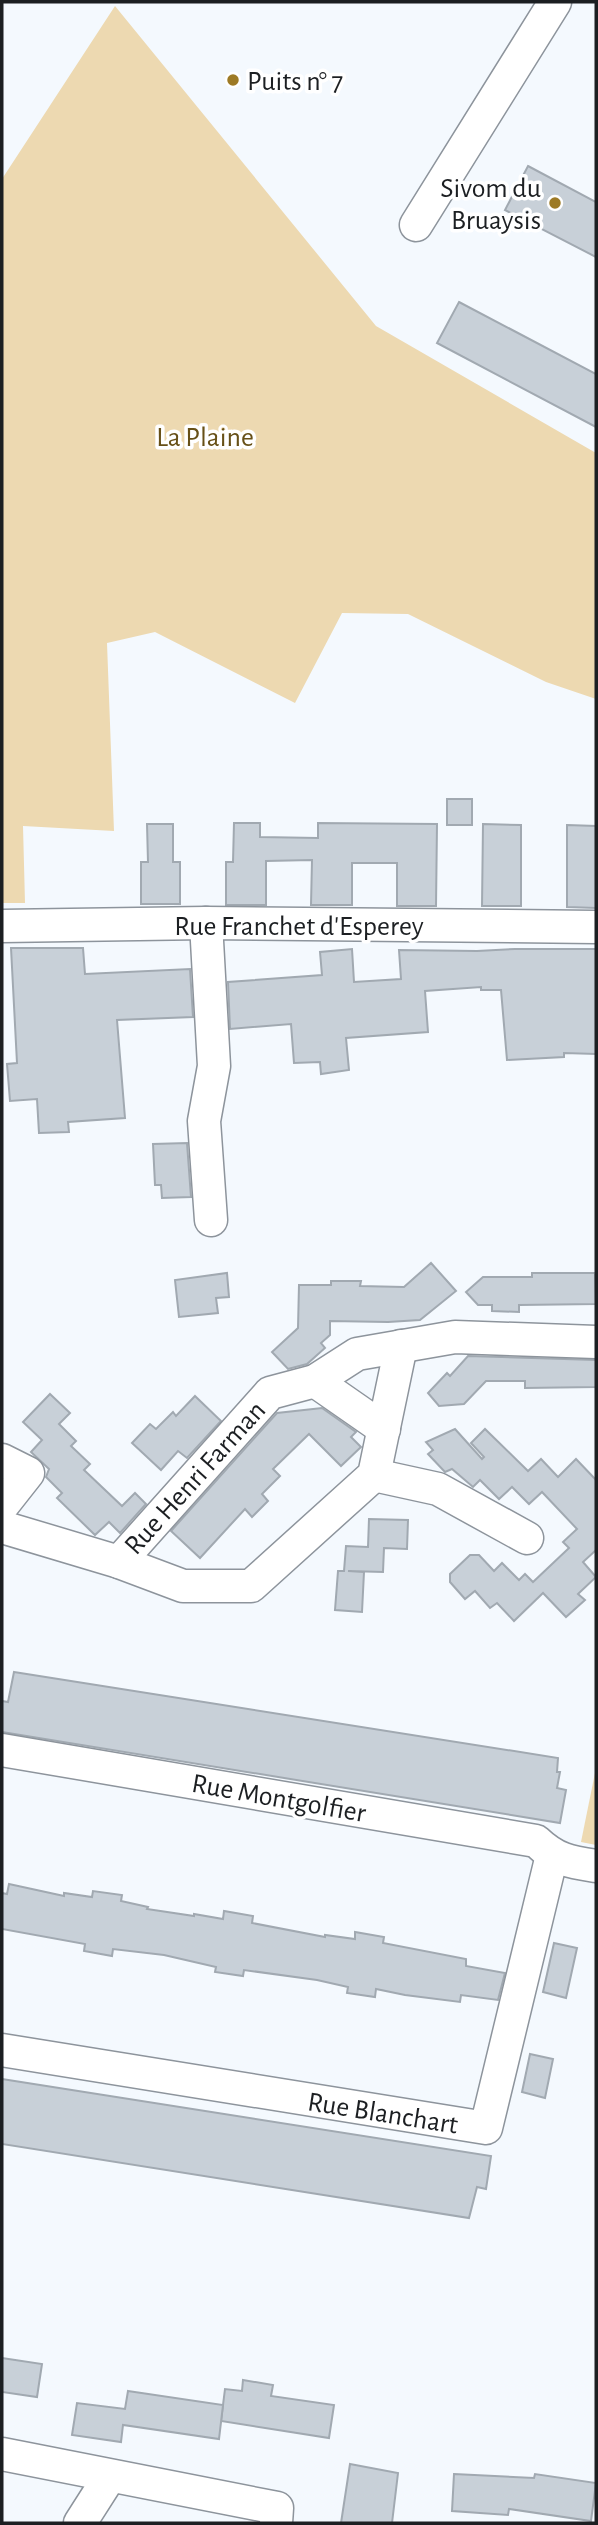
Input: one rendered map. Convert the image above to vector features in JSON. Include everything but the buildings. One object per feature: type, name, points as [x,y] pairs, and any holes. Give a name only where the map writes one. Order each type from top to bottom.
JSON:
[{"type":"street","points":[[416,225],[555,2]]},
{"type":"street","points":[[206,923],[214,1066],[204,1121],[211,1220]]},
{"type":"street","name":"Rue Franchet d'Esperey","points":[[2,926],[206,923],[596,927]]},
{"type":"street","points":[[384,1429],[315,1381],[357,1354],[455,1338],[596,1342]]},
{"type":"street","points":[[2,1527],[119,1562],[183,1586],[251,1586],[374,1475],[401,1346]]},
{"type":"street","name":"Rue Henri Farman","points":[[119,1562],[270,1393],[315,1381]]},
{"type":"street","points":[[2,1460],[28,1473],[2,1506]]},
{"type":"street","points":[[374,1475],[438,1489],[527,1538]]},
{"type":"street","name":"Rue Montgolfier","points":[[2,1750],[536,1841],[552,1855],[596,1866]]},
{"type":"street","name":"Rue Blanchart","points":[[2,2050],[486,2128],[552,1855]]},
{"type":"street","points":[[2,2454],[277,2508],[276,2523]]},
{"type":"street","points":[[80,2523],[110,2476]]},
{"type":"green space","name":"La Plaine","points":[[115,6],[376,326],[596,453],[596,699],[546,682],[408,614],[342,613],[295,703],[155,632],[107,643],[114,831],[23,826],[25,903],[2,903],[2,179]]},
{"type":"green space","points":[[596,1768],[596,1845],[581,1842]]},
{"type":"place","name":"Puits n° 7","points":[[233,80]]},
{"type":"place","name":"Sivom du Bruaysis","points":[[555,203]]}]
